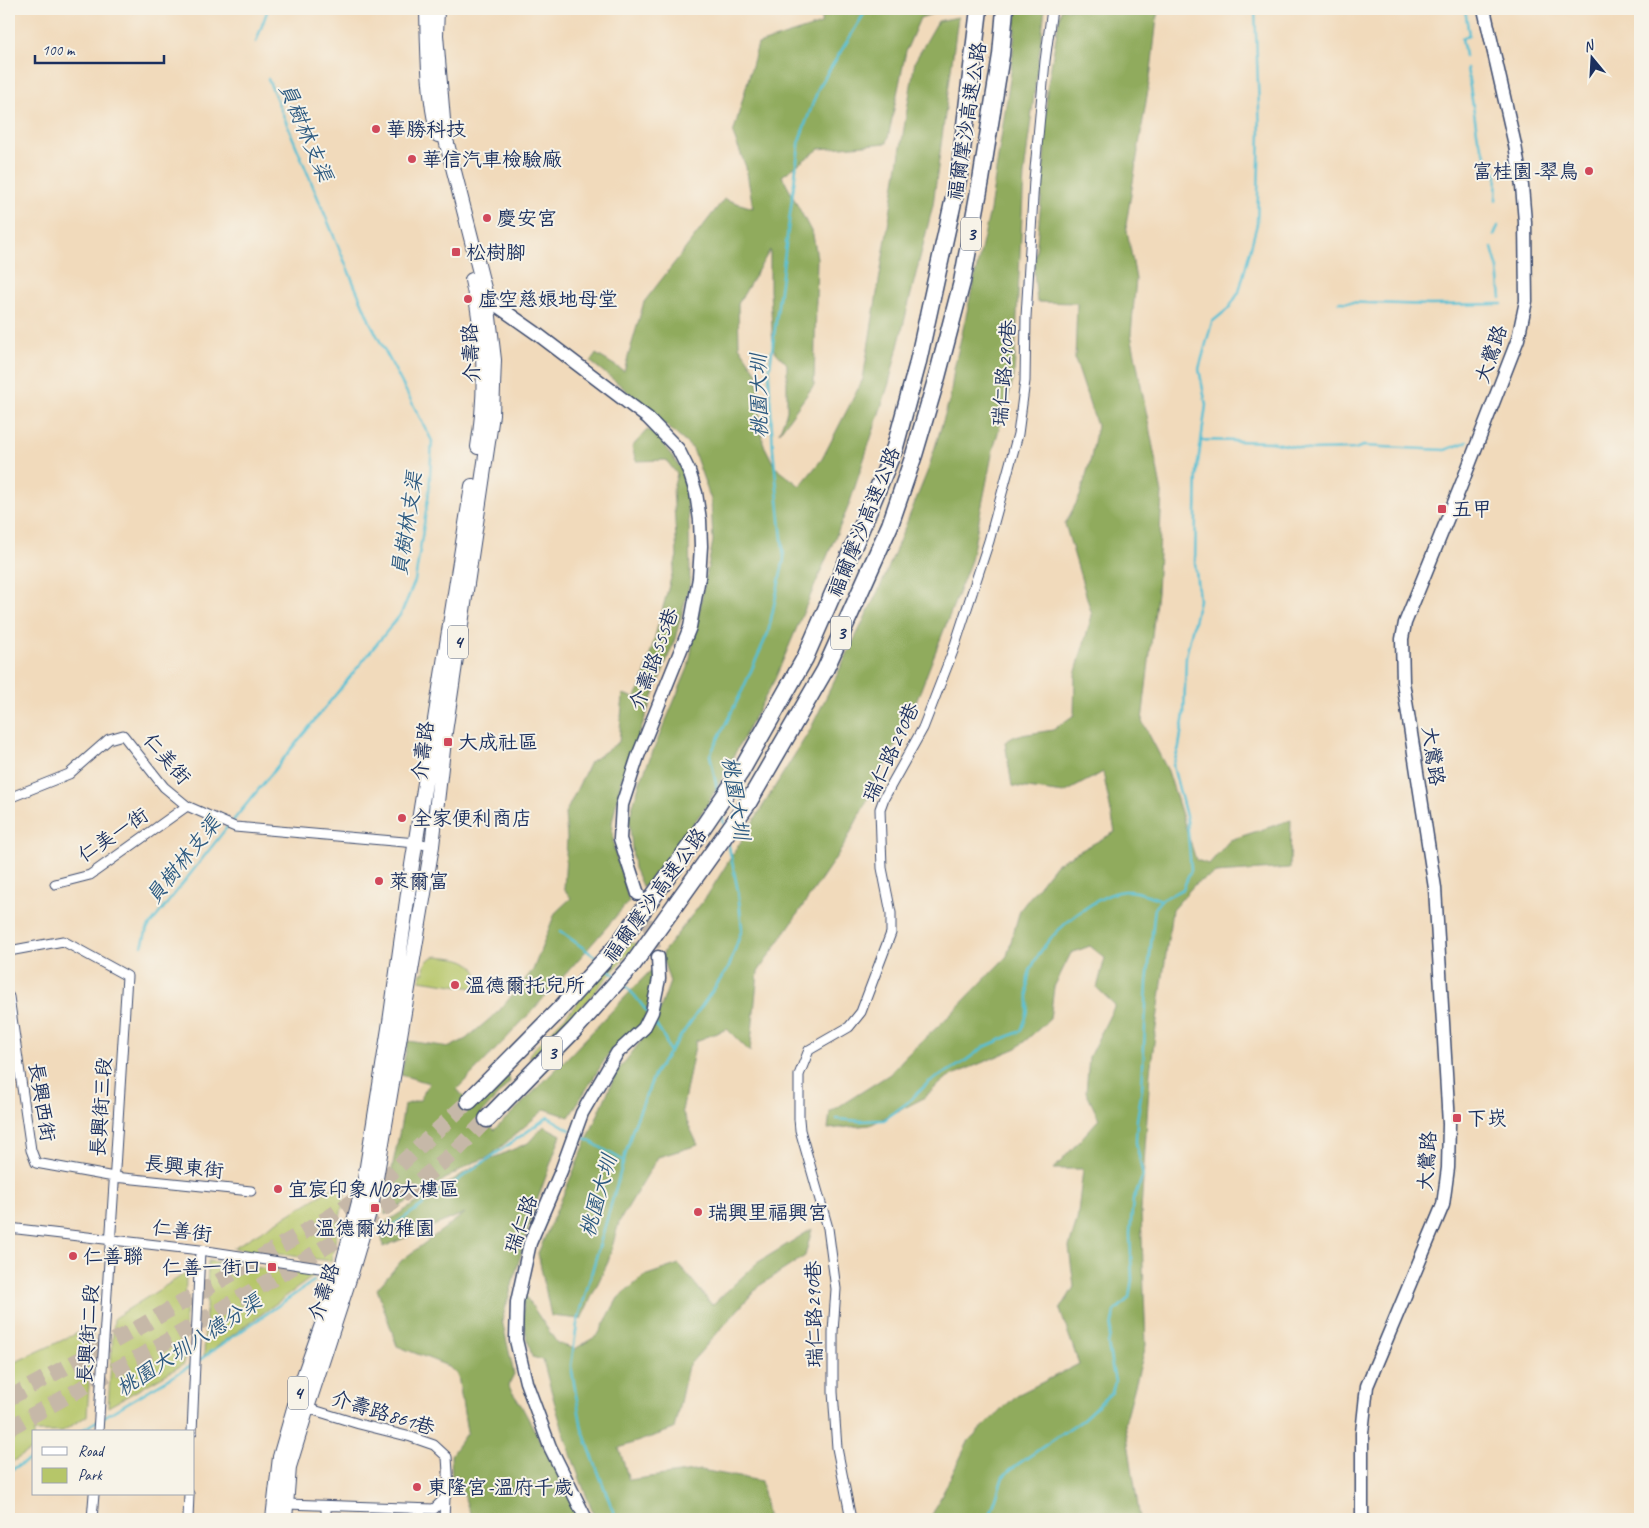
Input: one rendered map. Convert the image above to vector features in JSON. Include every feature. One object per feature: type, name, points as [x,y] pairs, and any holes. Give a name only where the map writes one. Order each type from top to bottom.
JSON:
[{"type":"highway","name":"福爾摩沙高速公路","points":[[469,1101],[616,947],[740,773],[805,658],[895,448],[917,366],[959,175],[979,9]]},
{"type":"highway","name":"福爾摩沙高速公路","points":[[487,1119],[574,1030],[633,964],[748,803],[825,670],[890,525],[914,455],[937,377],[962,282],[1001,55],[1005,9]]},
{"type":"highway","points":[[510,1060],[526,1078]]},
{"type":"main road","name":"介壽路","points":[[285,1519],[289,1467],[346,1272],[365,1179],[480,435],[484,362],[481,297],[433,117],[428,55],[427,9]]},
{"type":"main road","name":"介壽路","points":[[273,1519],[280,1457],[301,1384],[372,1202],[432,846],[445,732],[492,415],[494,360],[444,132],[436,35],[437,9]]},
{"type":"street","name":"瑞仁路290巷","points":[[851,1519],[836,1448],[833,1401],[833,1332],[836,1289],[828,1228],[800,1130],[799,1074],[809,1050],[848,1028],[861,1012],[891,933],[891,913],[882,868],[880,809],[884,798],[923,728],[953,651],[989,541],[1018,434],[1025,381],[1026,317],[1034,180],[1052,9]]},
{"type":"street","name":"大鶯路","points":[[1362,1519],[1362,1433],[1367,1386],[1443,1205],[1448,1168],[1449,1124],[1435,888],[1403,682],[1402,639],[1405,623],[1518,339],[1526,301],[1525,222],[1516,144],[1484,9]]},
{"type":"street","name":"介壽路555巷","points":[[481,297],[536,333],[648,418],[678,449],[689,471],[696,493],[701,546],[699,578],[690,627],[638,756],[622,805],[620,839],[638,894]]},
{"type":"street","name":"仁美街","points":[[9,798],[69,774],[109,739],[123,736],[164,787],[187,806],[230,825],[432,846]]},
{"type":"street","name":"仁美一街","points":[[55,884],[90,875],[187,806]]},
{"type":"street","name":"長興街三段","points":[[9,950],[63,941],[127,976],[114,1177],[112,1240]]},
{"type":"street","name":"瑞仁路","points":[[586,1519],[550,1447],[526,1382],[516,1340],[517,1302],[530,1244],[561,1171],[582,1114],[617,1053],[644,1028],[652,1012],[659,979],[658,957]]},
{"type":"street","name":"長興西街","points":[[9,997],[31,1150],[36,1163],[114,1177]]},
{"type":"street","name":"長興東街","points":[[114,1177],[251,1191]]},
{"type":"street","name":"仁善街","points":[[9,1228],[200,1250],[346,1272]]},
{"type":"street","name":"長興街二段","points":[[98,1430],[112,1240]]},
{"type":"street","points":[[192,1430],[200,1250]]},
{"type":"street","name":"介壽路861巷","points":[[307,1408],[434,1445],[447,1456],[449,1488],[445,1498]]},
{"type":"street","points":[[92,1519],[94,1496]]},
{"type":"street","points":[[188,1519],[189,1496]]},
{"type":"street","points":[[286,1504],[434,1509],[445,1498]]},
{"type":"street","points":[[444,1519],[445,1498]]},
{"type":"street","points":[[326,1506],[326,1519]]},
{"type":"green space","points":[[822,9],[947,9],[920,18],[906,51],[887,143],[819,149],[782,176],[813,235],[817,258],[814,385],[779,433],[787,411],[787,364],[773,349],[770,250],[738,304],[739,346],[757,373],[763,443],[775,467],[800,486],[822,459],[863,379],[915,61],[938,21],[958,17],[933,205],[889,383],[849,505],[775,679],[706,807],[643,888],[634,868],[629,819],[640,782],[688,668],[713,541],[711,500],[693,449],[591,362],[596,354],[624,371],[644,302],[724,199],[753,208],[746,167],[733,134],[758,44],[821,24]]},
{"type":"green space","points":[[1017,9],[1045,9],[1024,174],[1014,377],[993,450],[971,560],[911,715],[843,847],[758,972],[750,1052],[727,1029],[696,1041],[682,1111],[698,1145],[658,1157],[619,1222],[608,1262],[581,1319],[551,1316],[538,1253],[616,1073],[655,1023],[670,982],[662,957],[664,951],[707,896],[810,730],[883,581],[928,470],[950,398],[954,369],[990,210],[1011,72]]},
{"type":"green space","points":[[1061,9],[1158,9],[1151,71],[1126,225],[1136,279],[1131,334],[1162,493],[1157,593],[1142,721],[1168,771],[1196,860],[1209,864],[1230,840],[1291,820],[1290,868],[1216,873],[1196,883],[1172,910],[1150,1072],[1141,1211],[1146,1345],[1125,1423],[1140,1519],[930,1519],[969,1440],[1017,1395],[1079,1364],[1060,1310],[1074,1287],[1069,1247],[1077,1221],[1083,1169],[1054,1169],[1099,1119],[1086,1092],[1089,1057],[1115,1005],[1097,988],[1105,958],[1090,946],[1071,953],[1054,987],[1050,1019],[1017,1048],[948,1077],[922,1099],[870,1125],[828,1129],[830,1112],[890,1074],[1007,956],[1020,910],[1056,864],[1115,832],[1103,772],[1064,793],[1012,786],[1005,742],[1015,736],[1053,730],[1074,715],[1075,675],[1092,615],[1065,524],[1080,496],[1091,458],[1097,426],[1075,359],[1077,303],[1037,302],[1034,273],[1043,181],[1047,89]]},
{"type":"green space","points":[[647,430],[654,432],[680,467],[685,485],[689,522],[690,583],[675,639],[621,781],[612,823],[614,849],[629,901],[545,997],[457,1089],[471,1105],[503,1076],[509,1077],[510,1082],[480,1115],[494,1130],[554,1071],[650,971],[655,981],[644,1022],[611,1050],[569,1117],[545,1109],[489,1157],[472,1163],[385,1215],[404,1105],[420,1100],[429,1083],[401,1075],[408,1041],[450,1047],[466,1039],[499,1011],[533,970],[555,913],[571,898],[564,889],[567,838],[565,814],[590,762],[619,742],[623,694],[635,698],[642,684],[677,556],[673,489],[677,474],[666,460],[636,461],[632,447]]},
{"type":"green space","points":[[631,943],[637,944],[568,1022],[529,1058],[530,1053]]},
{"type":"green space","points":[[437,956],[460,959],[470,964],[477,973],[474,980],[481,981],[480,989],[420,980],[421,973],[425,973],[424,967],[426,962]]},
{"type":"green space","points":[[544,1126],[561,1135],[533,1212],[502,1320],[514,1374],[508,1386],[521,1405],[582,1519],[472,1519],[461,1487],[452,1484],[451,1455],[467,1432],[458,1376],[448,1366],[397,1346],[377,1289],[402,1260],[465,1213],[383,1247],[381,1225],[477,1165],[528,1143]]},
{"type":"green space","points":[[348,1179],[331,1261],[233,1248]]},
{"type":"green space","points":[[812,1229],[805,1256],[759,1286],[688,1366],[674,1429],[619,1448],[629,1480],[701,1470],[761,1481],[768,1519],[596,1519],[566,1441],[543,1360],[532,1357],[523,1321],[524,1294],[557,1343],[575,1349],[598,1335],[618,1298],[644,1276],[679,1264],[712,1305],[757,1263]]},
{"type":"green space","points":[[208,1261],[315,1275],[204,1356]]},
{"type":"green space","points":[[186,1273],[184,1364],[108,1407],[114,1318]]},
{"type":"green space","points":[[93,1326],[87,1416],[64,1430],[32,1430],[32,1449],[9,1464],[9,1365]]},
{"type":"waterway","name":"員樹林支渠","points":[[256,42],[268,9]]},
{"type":"waterway","name":"桃園大圳","points":[[718,793],[710,755],[768,633],[784,559],[773,449],[769,374],[800,138],[819,87],[867,9]]},
{"type":"waterway","points":[[987,1519],[990,1516],[1003,1477],[1011,1469],[1083,1419],[1112,1392],[1115,1382],[1108,1345],[1114,1312],[1129,1298],[1132,1279],[1130,1233],[1133,1200],[1143,1176],[1136,1142],[1142,1089],[1147,983],[1155,907],[1161,900],[1183,889],[1191,870],[1187,820],[1173,766],[1179,747],[1184,714],[1186,656],[1199,600],[1195,562],[1197,470],[1206,405],[1199,369],[1212,322],[1229,308],[1239,292],[1257,224],[1260,134],[1255,9]]},
{"type":"waterway","points":[[1465,9],[1469,35],[1462,38],[1465,56]]},
{"type":"waterway","points":[[1467,68],[1478,138],[1487,159],[1497,174],[1496,200]]},
{"type":"waterway","name":"員樹林支渠","points":[[232,822],[401,614],[415,581],[429,492],[432,441],[370,322],[268,79]]},
{"type":"waterway","points":[[1494,235],[1498,226]]},
{"type":"waterway","points":[[1492,248],[1498,269],[1501,298]]},
{"type":"waterway","points":[[1339,302],[1430,305],[1502,304]]},
{"type":"waterway","points":[[1201,440],[1271,442],[1310,450],[1355,449],[1363,446],[1445,450],[1467,442]]},
{"type":"waterway","name":"桃園大圳","points":[[721,810],[724,824]]},
{"type":"waterway","name":"員樹林支渠","points":[[142,946],[147,929],[228,826]]},
{"type":"waterway","name":"桃園大圳","points":[[616,1519],[582,1429],[571,1366],[577,1324],[633,1128],[655,1073],[729,967],[742,929],[738,891],[728,842]]},
{"type":"waterway","points":[[837,1119],[859,1121],[884,1120],[907,1103],[929,1082],[961,1064],[984,1047],[1021,1031],[1028,1009],[1027,985],[1034,962],[1051,938],[1066,923],[1086,908],[1118,892],[1140,893],[1161,900]]},
{"type":"waterway","points":[[560,931],[597,958]]},
{"type":"waterway","points":[[606,967],[615,975]]},
{"type":"waterway","points":[[624,984],[648,1013]]},
{"type":"waterway","points":[[652,1019],[665,1039],[670,1053]]},
{"type":"waterway","name":"桃園大圳八德分渠","points":[[384,1232],[548,1117],[570,1130]]},
{"type":"waterway","name":"桃園大圳八德分渠","points":[[579,1135],[624,1161]]},
{"type":"waterway","name":"桃園大圳八德分渠","points":[[198,1361],[314,1281]]},
{"type":"waterway","name":"桃園大圳八德分渠","points":[[102,1418],[192,1365]]},
{"type":"waterway","name":"桃園大圳八德分渠","points":[[82,1430],[97,1421]]},
{"type":"waterway","name":"桃園大圳八德分渠","points":[[9,1471],[32,1458]]},
{"type":"tunnel","points":[[641,903],[658,957]]},
{"type":"tunnel","points":[[9,1398],[145,1324],[328,1218],[379,1184],[469,1101]]},
{"type":"tunnel","points":[[9,1428],[157,1347],[338,1239],[392,1203],[456,1151],[487,1119]]},
{"type":"place","name":"華勝科技","points":[[376,129]]},
{"type":"place","name":"華信汽車檢驗廠","points":[[412,159]]},
{"type":"place","name":"富桂園-翠鳥","points":[[1589,171]]},
{"type":"place","name":"慶安宮","points":[[487,218]]},
{"type":"place","name":"松樹腳","points":[[456,252]]},
{"type":"place","name":"虛空慈娘地母堂","points":[[468,299]]},
{"type":"place","name":"五甲","points":[[1442,509]]},
{"type":"place","name":"大成社區","points":[[448,742]]},
{"type":"place","name":"全家便利商店","points":[[402,818]]},
{"type":"place","name":"萊爾富","points":[[379,881]]},
{"type":"place","name":"溫德爾托兒所","points":[[455,985]]},
{"type":"place","name":"下崁","points":[[1457,1118]]},
{"type":"place","name":"宜宸印象NO8大樓區","points":[[278,1189]]},
{"type":"place","name":"溫德爾幼稚園","points":[[375,1208]]},
{"type":"place","name":"瑞興里福興宮","points":[[698,1212]]},
{"type":"place","name":"仁善聯","points":[[73,1256]]},
{"type":"place","name":"仁善一街口","points":[[272,1267]]},
{"type":"place","name":"東隆宮-溫府千歲","points":[[417,1487]]}]
